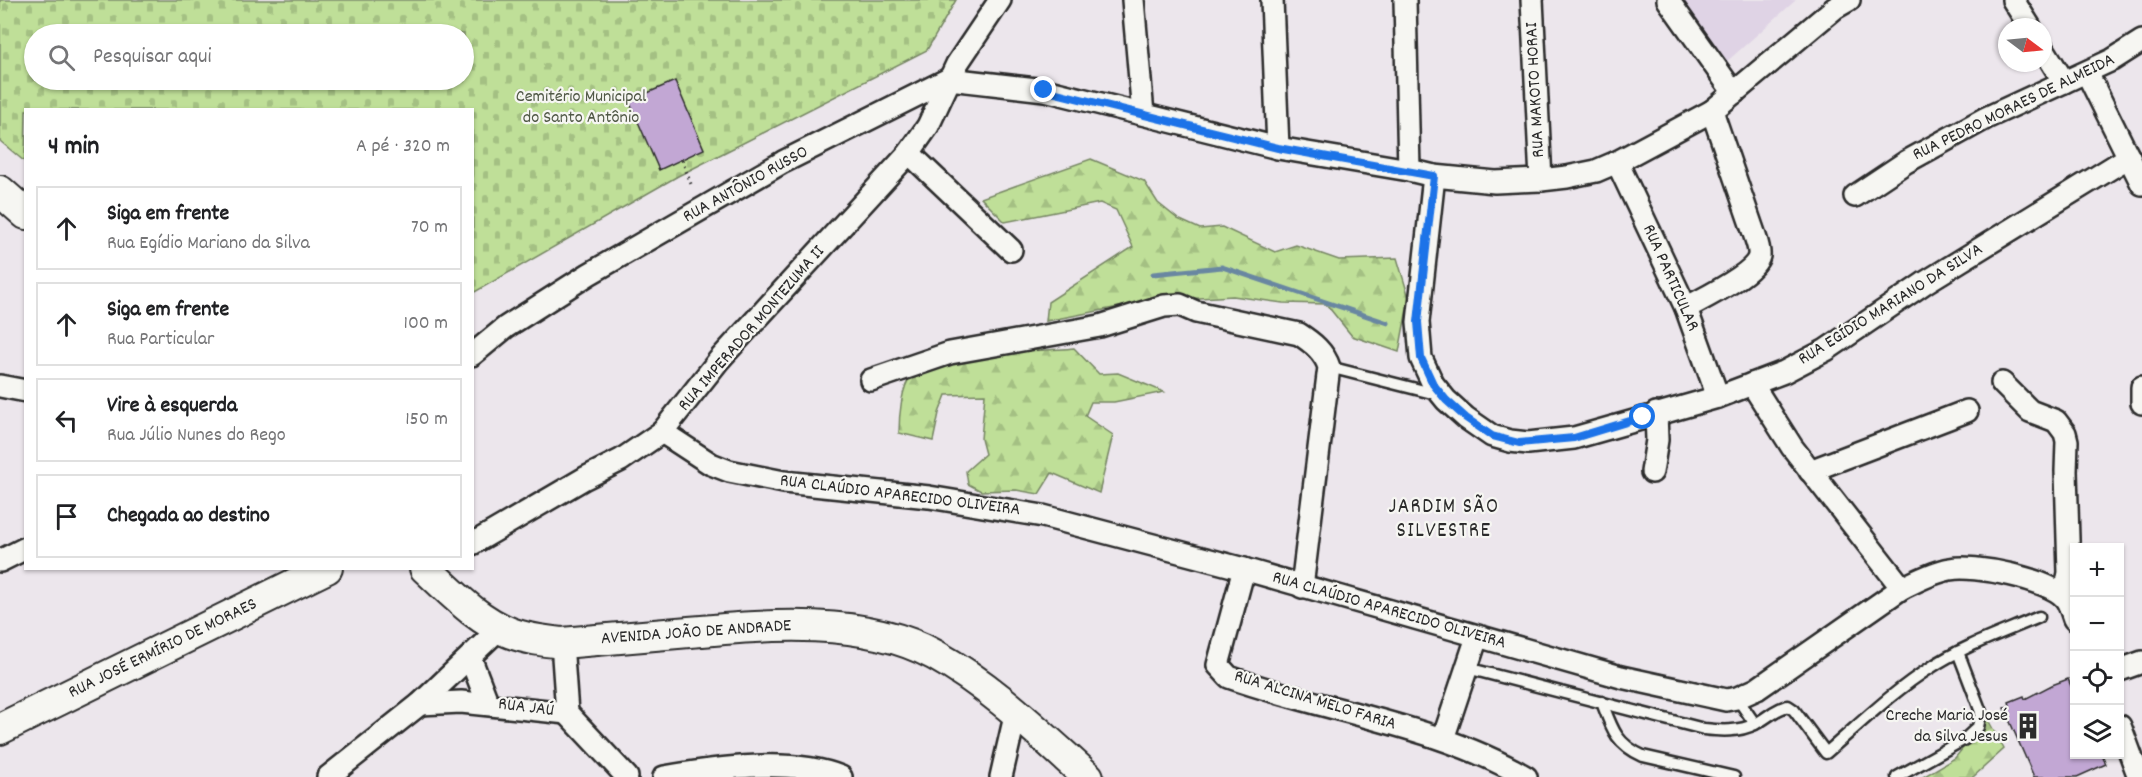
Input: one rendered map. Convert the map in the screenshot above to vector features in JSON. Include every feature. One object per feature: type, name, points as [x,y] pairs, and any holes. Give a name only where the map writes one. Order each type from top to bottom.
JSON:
[{"type":"main road","points":[[0,191],[24,212]]},
{"type":"main road","name":"RUA JOSÉ ERMÍRIO DE MORAES","points":[[0,729],[323,570]]},
{"type":"main road","name":"AVENIDA JOÃO DE ANDRADE","points":[[429,570],[472,611],[500,628],[525,637],[562,643],[765,626],[820,627],[896,638],[933,654],[988,690],[1088,777]]},
{"type":"street","points":[[1000,0],[949,78],[1044,90],[1278,148],[1434,176],[1495,182],[1541,180],[1587,173],[1617,162],[1712,111],[1835,8],[1849,0]]},
{"type":"street","points":[[1134,0],[1143,114]]},
{"type":"street","points":[[1272,0],[1278,148]]},
{"type":"street","points":[[1405,0],[1409,170]]},
{"type":"street","name":"RUA MAKOTO HORAI","points":[[1532,0],[1541,180]]},
{"type":"street","points":[[1668,0],[1734,93]]},
{"type":"street","points":[[2013,0],[2024,18]]},
{"type":"street","name":"RUA PEDRO MORAES DE ALMEIDA","points":[[1856,196],[1916,156],[1986,118],[2087,73],[2127,52],[2142,41]]},
{"type":"street","points":[[2052,63],[2064,82]]},
{"type":"street","points":[[2087,73],[2137,171]]},
{"type":"street","name":"RUA IMPERADOR MONTEZUMA II","points":[[474,543],[585,478],[621,460],[662,432],[719,360],[909,153],[928,126],[949,78]]},
{"type":"street","name":"RUA ANTÔNIO RUSSO","points":[[474,353],[506,327],[589,274],[783,162],[949,78]]},
{"type":"street","points":[[1686,308],[1751,269],[1759,258],[1754,233],[1712,111]]},
{"type":"street","points":[[909,153],[1011,250]]},
{"type":"street","name":"RUA PARTICULAR","points":[[1617,162],[1686,308],[1718,397]]},
{"type":"street","name":"RUA EGÍDIO MARIANO DA SILVA","points":[[1442,396],[1466,418],[1492,436],[1528,443],[1574,438],[1718,397],[1815,357],[1926,282],[2137,171]]},
{"type":"street","points":[[1434,176],[1418,322],[1421,358],[1433,384],[1442,396]]},
{"type":"street","points":[[871,380],[950,353],[1100,326],[1164,306],[1180,305],[1196,312],[1299,334],[1312,342],[1326,357],[1329,368],[1302,587]]},
{"type":"street","points":[[2002,383],[2030,411],[2056,421],[2065,433],[2069,573],[2064,597],[2070,610]]},
{"type":"street","points":[[1752,384],[1792,447],[1902,588]]},
{"type":"street","points":[[0,386],[24,391]]},
{"type":"street","points":[[2142,387],[2142,403]]},
{"type":"street","points":[[1810,471],[1967,411]]},
{"type":"street","points":[[1652,472],[1657,440],[1656,413]]},
{"type":"street","name":"RUA CLAÚDIO APARECIDO OLIVEIRA","points":[[662,432],[711,464],[729,471],[784,482],[929,497],[1065,521],[1244,569],[1621,677],[1726,700],[1757,689],[1902,588],[1926,576],[1949,569],[1970,567],[2043,585],[2064,597]]},
{"type":"street","points":[[0,561],[24,549]]},
{"type":"street","name":"RUA ALCINA MELO FARIA","points":[[1244,569],[1218,665],[1229,677],[1443,739]]},
{"type":"street","points":[[328,777],[420,704],[500,628]]},
{"type":"street","points":[[1477,637],[1443,739],[1485,755],[1526,777]]},
{"type":"street","name":"RUA JAÚ","points":[[420,704],[461,702],[567,713],[562,643]]},
{"type":"street","name":"RUA JAÚ","points":[[470,657],[488,704]]},
{"type":"street","points":[[2124,669],[2142,662]]},
{"type":"street","points":[[1001,777],[1016,712]]},
{"type":"street","points":[[567,713],[627,777]]},
{"type":"street","points":[[2124,735],[2138,767]]},
{"type":"street","points":[[664,777],[713,769],[773,766],[812,769],[841,777]]},
{"type":"lane","points":[[1329,368],[1442,396]]},
{"type":"lane","points":[[1467,668],[1704,729],[1728,730],[1755,724],[1782,707],[1788,706],[1794,710],[1826,753],[1904,686],[1930,667],[1958,652],[2039,617]]},
{"type":"lane","points":[[1897,777],[1965,739],[1978,727],[1981,712],[1958,652]]},
{"type":"lane","points":[[1737,698],[1755,724]]},
{"type":"lane","points":[[1602,702],[1618,739],[1634,752],[1734,777]]},
{"type":"path","points":[[682,160],[691,184]]},
{"type":"shaded area","points":[[1679,0],[1796,0],[1724,64]]},
{"type":"green space","name":"Cemitério Municipal do Santo Antônio","points":[[0,0],[956,0],[927,50],[678,176],[474,292],[474,108],[24,108],[24,161],[0,141]]},
{"type":"green space","points":[[1091,159],[1144,181],[1158,203],[1178,219],[1200,229],[1222,227],[1275,252],[1296,245],[1339,260],[1397,258],[1409,298],[1399,352],[1352,336],[1326,304],[1283,303],[1233,296],[1150,301],[1046,321],[1048,302],[1133,247],[1116,210],[1100,203],[1005,222],[981,198]]},
{"type":"green space","points":[[1074,348],[1099,374],[1118,373],[1164,392],[1114,402],[1091,402],[1085,416],[1113,435],[1099,493],[1052,473],[1039,494],[1016,490],[981,491],[968,484],[966,471],[985,454],[981,439],[985,394],[946,395],[939,413],[933,441],[899,433],[900,411],[905,387],[912,375],[925,366],[965,355]]},
{"type":"green space","points":[[1987,718],[2004,749],[1973,777],[1923,777],[1955,758]]},
{"type":"building","points":[[675,81],[704,149],[659,170],[629,101]]},
{"type":"building","name":"Creche Maria José da Silva Jesus","points":[[2068,679],[2070,684],[2070,759],[2104,759],[2106,764],[2077,777],[2034,777],[2004,708],[2010,705],[2009,702],[2024,696],[2025,699]]},
{"type":"waterway","points":[[1153,274],[1222,267],[1388,323]]},
{"type":"place","name":"Creche Maria José da Silva Jesus","points":[[2028,726]]},
{"type":"district","name":"JARDIM SÃO SILVESTRE","points":[[1444,520]]},
{"type":"route","points":[[1044,90],[1278,148],[1434,176],[1418,322],[1421,358],[1433,384],[1446,400],[1466,418],[1492,436],[1519,443],[1574,438],[1643,417]]}]
